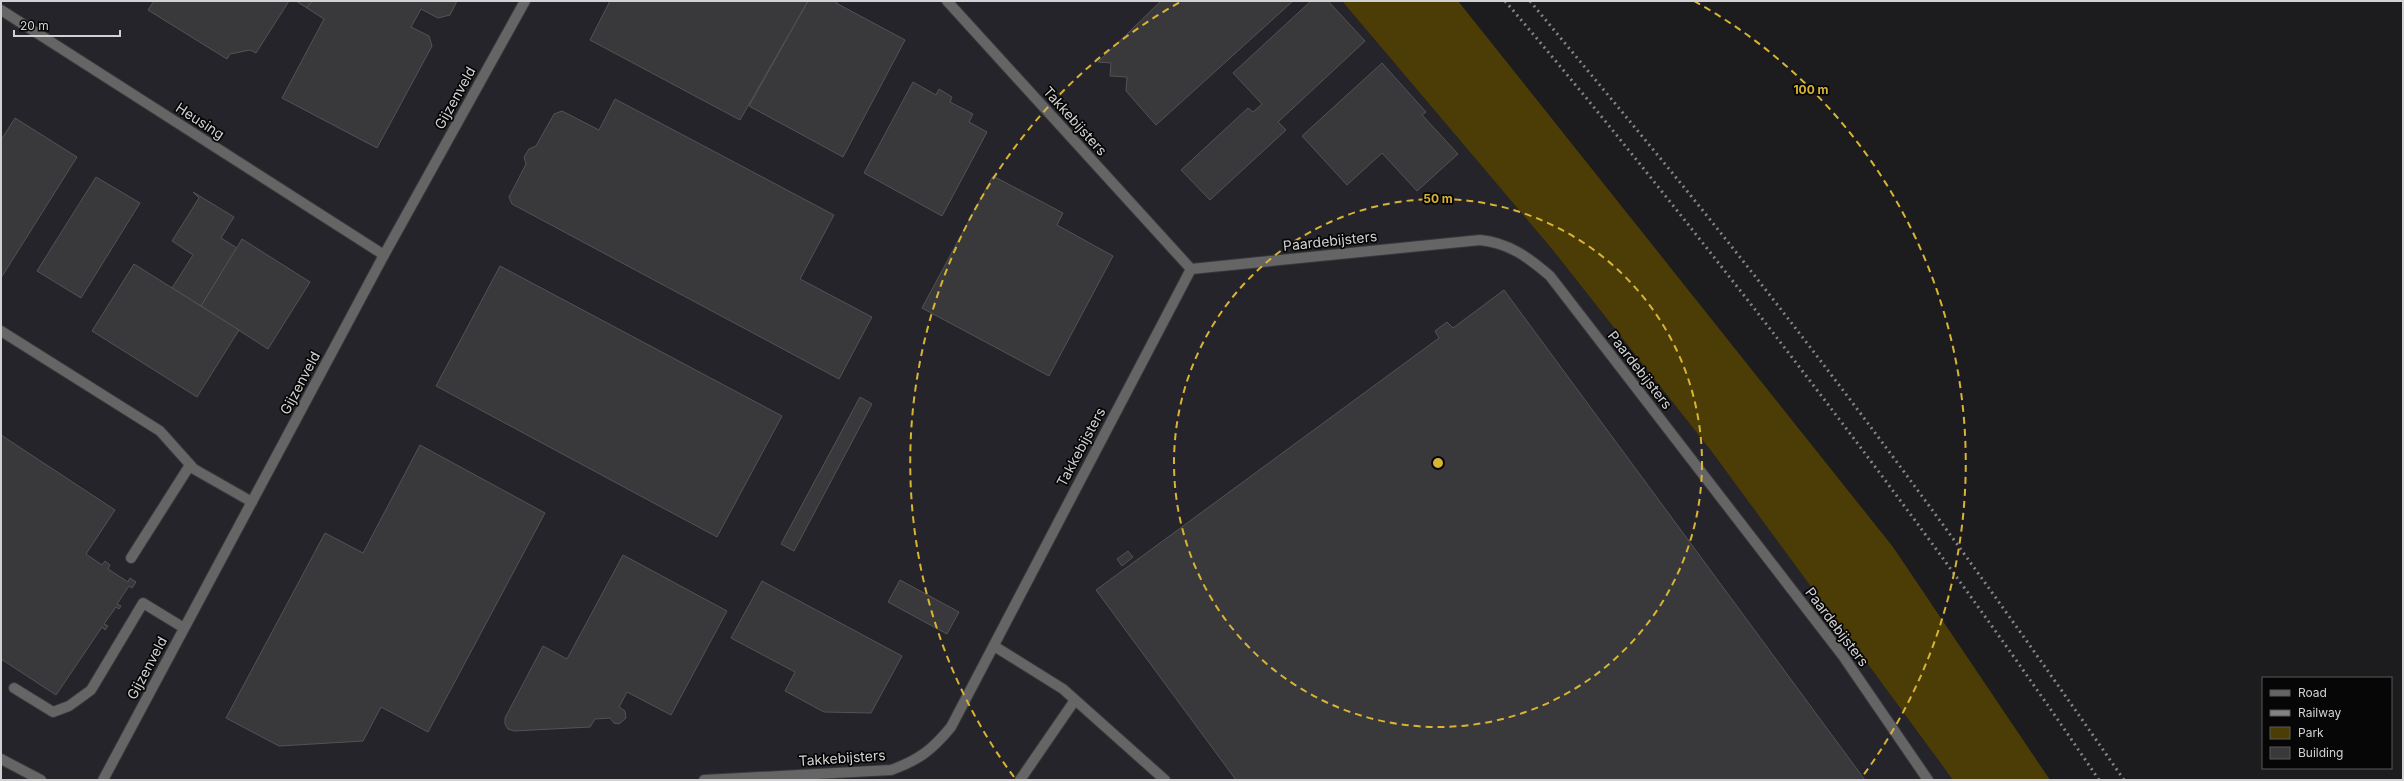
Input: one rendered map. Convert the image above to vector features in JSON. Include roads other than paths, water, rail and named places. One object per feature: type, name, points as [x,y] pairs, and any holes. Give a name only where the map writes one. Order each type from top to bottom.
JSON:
[{"type":"street","name":"Gijzenveld","points":[[103,780],[384,255],[525,1]]},
{"type":"street","name":"Takkebijsters","points":[[704,780],[766,778],[891,770],[914,761],[934,748],[951,727],[1191,269],[947,1]]},
{"type":"street","name":"Heusing","points":[[1,10],[384,255]]},
{"type":"street","name":"Paardebijsters","points":[[1191,269],[1480,240],[1497,242],[1513,248],[1532,260],[1550,276],[1843,656],[1928,780]]},
{"type":"street","points":[[1,330],[160,431],[194,469],[252,502]]},
{"type":"street","points":[[131,558],[190,464]]},
{"type":"street","points":[[14,688],[54,712],[69,706],[90,690],[143,603],[184,628]]},
{"type":"street","points":[[994,646],[1063,689],[1166,780]]},
{"type":"street","points":[[1020,780],[1075,700]]},
{"type":"street","points":[[1,759],[41,780]]},
{"type":"railway","points":[[1505,1],[1659,188],[1840,420],[1929,539],[2099,780]]},
{"type":"railway","points":[[1530,1],[1687,191],[1801,335],[1965,555],[2124,780]]}]
